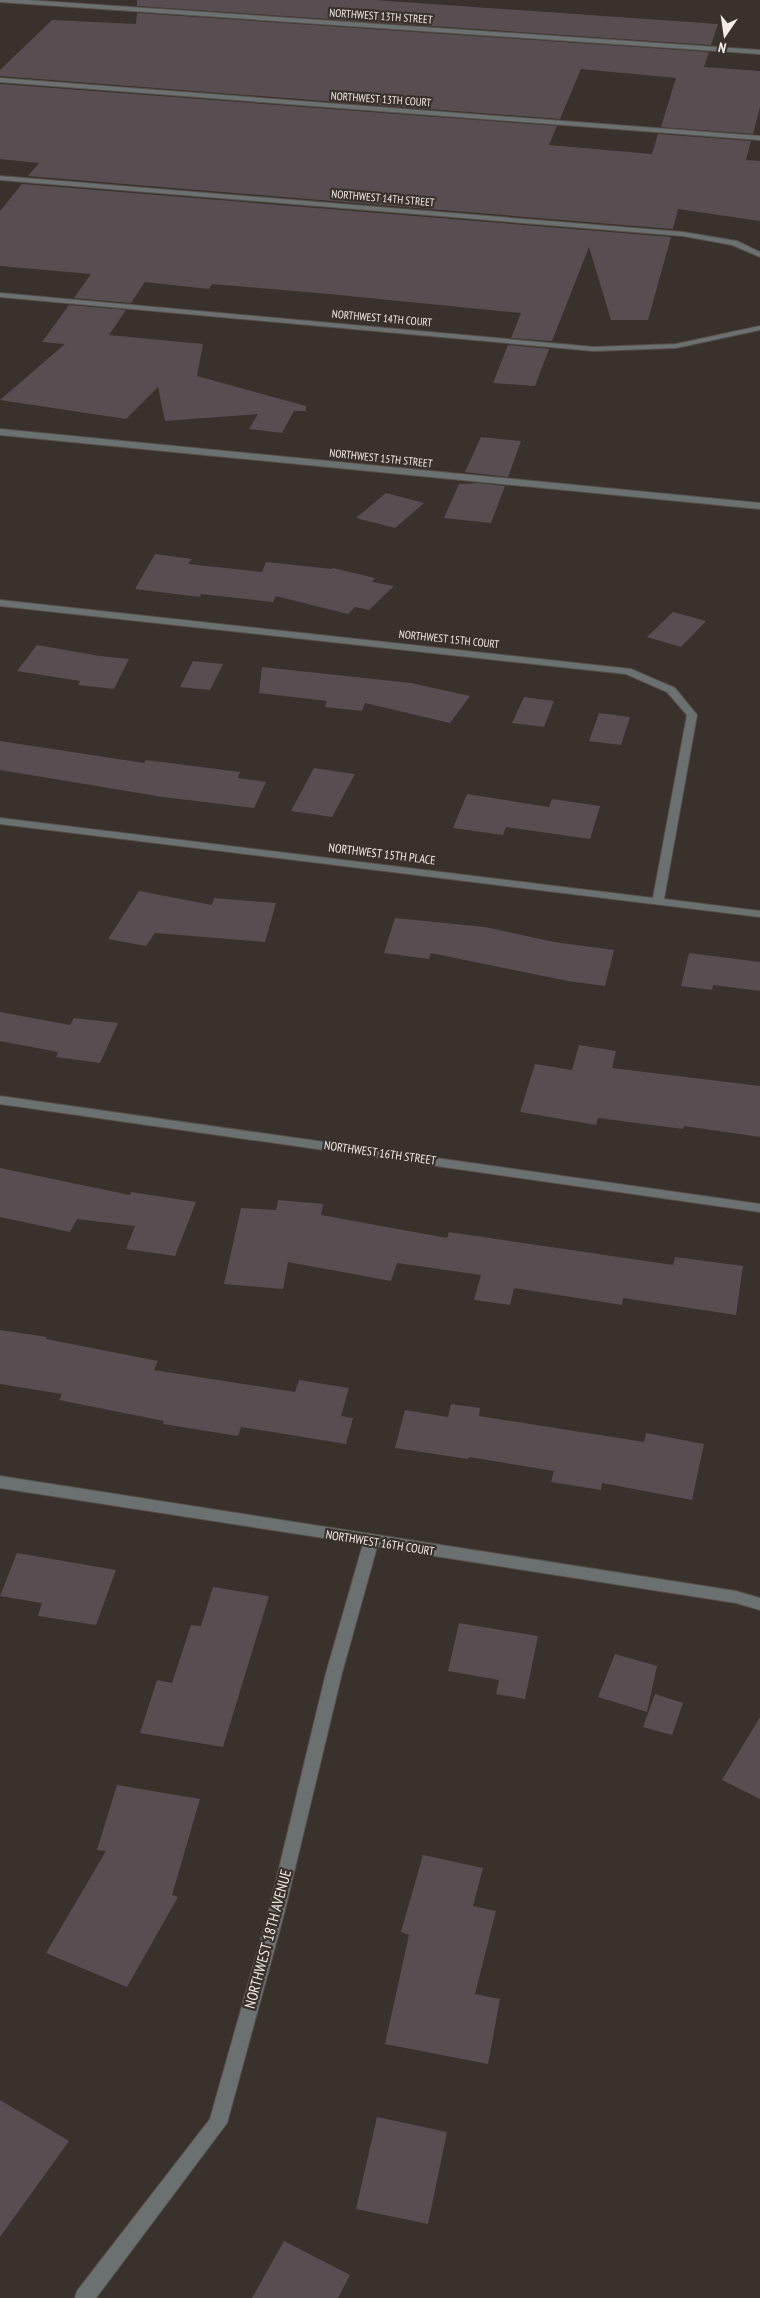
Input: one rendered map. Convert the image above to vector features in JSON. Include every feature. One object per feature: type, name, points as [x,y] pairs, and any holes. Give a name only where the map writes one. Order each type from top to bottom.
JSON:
[{"type":"street","name":"NORTHWEST 13TH STREET","points":[[0,0],[760,52]]},
{"type":"street","name":"NORTHWEST 13TH COURT","points":[[0,80],[760,138]]},
{"type":"street","name":"NORTHWEST 14TH STREET","points":[[0,178],[683,234],[734,243],[760,255]]},
{"type":"street","name":"NORTHWEST 14TH COURT","points":[[0,294],[594,349],[676,346],[760,328]]},
{"type":"street","name":"NORTHWEST 15TH STREET","points":[[0,432],[760,506]]},
{"type":"street","name":"NORTHWEST 15TH COURT","points":[[0,603],[628,671],[671,690],[692,714],[658,901]]},
{"type":"street","name":"NORTHWEST 15TH PLACE","points":[[0,821],[760,914]]},
{"type":"street","name":"NORTHWEST 16TH STREET","points":[[0,1100],[760,1208]]},
{"type":"street","name":"NORTHWEST 16TH COURT","points":[[0,1482],[736,1597],[760,1604]]},
{"type":"street","name":"NORTHWEST 18TH AVENUE","points":[[84,2298],[218,2123],[276,1914],[334,1673],[372,1541]]},
{"type":"building","points":[[137,0],[374,0],[718,24],[711,45],[137,6]]},
{"type":"building","points":[[137,13],[709,52],[704,67],[760,71],[760,107],[753,134],[661,127],[676,78],[581,69],[560,119],[0,76],[0,70],[52,20],[136,24]]},
{"type":"building","points":[[0,84],[557,126],[549,145],[652,154],[658,134],[751,141],[746,160],[760,161],[760,221],[678,209],[673,229],[28,176],[39,163],[0,159]]},
{"type":"building","points":[[22,184],[671,237],[648,320],[611,320],[589,247],[552,341],[511,338],[521,313],[329,294],[212,284],[209,289],[145,282],[131,303],[74,298],[91,274],[0,266],[0,211]]},
{"type":"building","points":[[69,305],[126,310],[109,335],[203,344],[197,376],[306,406],[306,411],[294,411],[282,433],[249,429],[258,414],[165,421],[158,387],[126,419],[0,400],[65,344],[42,342]]},
{"type":"building","points":[[508,345],[549,349],[535,386],[493,383]]},
{"type":"building","points":[[481,437],[521,441],[508,477],[465,472]]},
{"type":"building","points":[[479,483],[505,486],[491,523],[444,518],[459,484]]},
{"type":"building","points":[[386,493],[424,503],[395,528],[356,518]]},
{"type":"building","points":[[155,554],[192,559],[188,564],[262,572],[266,562],[333,568],[375,578],[372,582],[394,586],[369,610],[355,607],[348,614],[276,596],[273,602],[201,594],[200,597],[135,589]]},
{"type":"building","points":[[673,612],[706,621],[681,647],[647,637]]},
{"type":"building","points":[[37,645],[129,659],[114,689],[78,685],[80,681],[17,671]]},
{"type":"building","points":[[193,661],[223,664],[210,690],[180,687]]},
{"type":"building","points":[[262,667],[411,683],[470,696],[450,723],[365,703],[362,711],[325,707],[327,701],[259,693]]},
{"type":"building","points":[[524,697],[554,701],[544,727],[512,723]]},
{"type":"building","points":[[599,713],[630,717],[621,745],[589,741]]},
{"type":"building","points":[[0,741],[144,763],[146,760],[240,772],[238,778],[266,782],[254,808],[163,797],[0,770]]},
{"type":"building","points":[[314,768],[355,774],[332,817],[291,811]]},
{"type":"building","points":[[467,794],[549,807],[552,799],[600,806],[590,839],[506,827],[503,835],[453,828]]},
{"type":"building","points":[[139,891],[212,905],[214,898],[276,903],[265,942],[155,933],[146,946],[108,939]]},
{"type":"building","points":[[395,918],[485,927],[554,942],[614,950],[605,986],[568,981],[431,953],[429,959],[384,953]]},
{"type":"building","points":[[689,953],[760,962],[760,991],[713,985],[712,990],[681,986]]},
{"type":"building","points":[[0,1012],[70,1025],[74,1018],[118,1023],[100,1063],[56,1057],[58,1052],[0,1041]]},
{"type":"building","points":[[579,1045],[616,1051],[612,1068],[760,1086],[760,1137],[684,1126],[683,1129],[598,1118],[596,1125],[520,1112],[535,1064],[572,1070]]},
{"type":"building","points":[[0,1168],[130,1195],[131,1192],[196,1202],[175,1256],[126,1249],[135,1226],[77,1219],[70,1232],[0,1217]]},
{"type":"building","points":[[278,1200],[323,1204],[321,1215],[447,1238],[449,1232],[673,1265],[675,1257],[743,1266],[736,1315],[623,1298],[622,1305],[514,1288],[510,1305],[474,1300],[481,1275],[397,1263],[391,1281],[288,1262],[283,1289],[224,1284],[241,1208],[276,1210]]},
{"type":"building","points":[[0,1330],[47,1337],[46,1339],[158,1361],[154,1370],[295,1392],[299,1380],[349,1388],[341,1416],[353,1418],[346,1444],[241,1427],[238,1436],[163,1424],[164,1421],[59,1400],[62,1394],[0,1384]]},
{"type":"building","points":[[451,1404],[480,1408],[479,1416],[644,1442],[646,1433],[704,1444],[692,1500],[602,1483],[601,1490],[551,1482],[554,1471],[469,1457],[468,1459],[395,1448],[405,1410],[448,1417]]},
{"type":"building","points":[[17,1553],[116,1570],[96,1625],[38,1616],[42,1603],[0,1596]]},
{"type":"building","points":[[213,1587],[269,1596],[223,1747],[140,1733],[157,1680],[172,1683],[191,1625],[201,1626]]},
{"type":"building","points":[[459,1623],[538,1636],[525,1699],[496,1694],[499,1680],[448,1671]]},
{"type":"building","points":[[615,1654],[657,1666],[647,1712],[598,1697]]},
{"type":"building","points":[[655,1694],[683,1703],[672,1735],[643,1727]]},
{"type":"building","points":[[760,1717],[760,1799],[722,1780]]},
{"type":"building","points":[[117,1785],[200,1799],[172,1895],[178,1897],[127,1987],[46,1953],[106,1851],[97,1850]]},
{"type":"building","points":[[423,1855],[483,1868],[473,1906],[496,1911],[475,1994],[500,1999],[488,2064],[385,2044],[409,1935],[401,1932]]},
{"type":"building","points":[[0,2100],[69,2141],[0,2237]]},
{"type":"building","points":[[377,2117],[447,2132],[428,2224],[356,2209]]},
{"type":"building","points":[[284,2241],[350,2275],[338,2298],[252,2298]]}]
